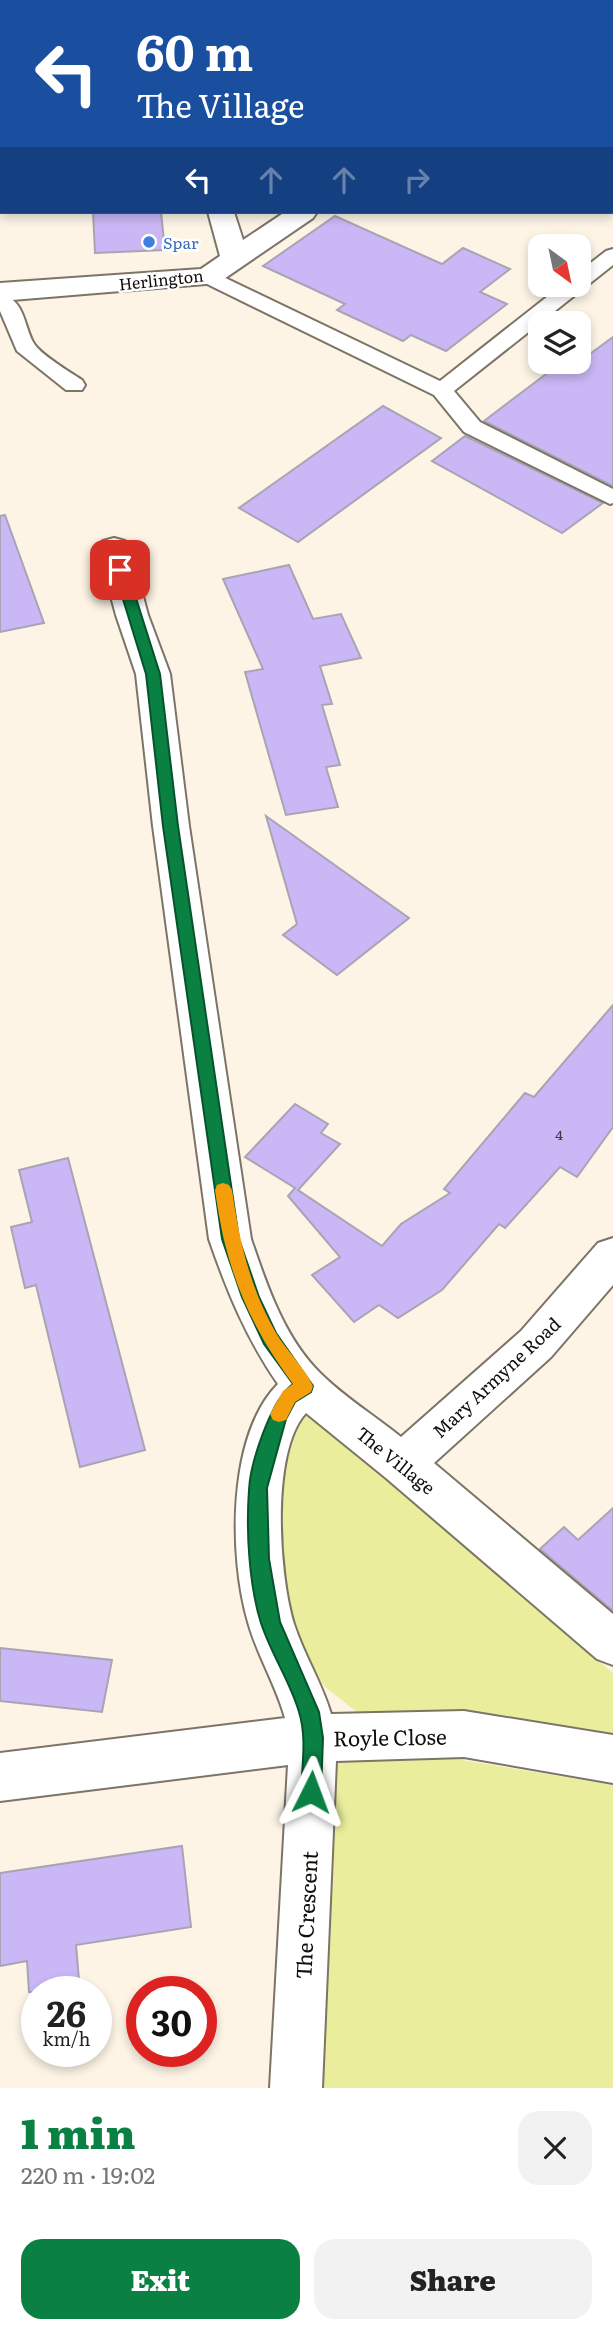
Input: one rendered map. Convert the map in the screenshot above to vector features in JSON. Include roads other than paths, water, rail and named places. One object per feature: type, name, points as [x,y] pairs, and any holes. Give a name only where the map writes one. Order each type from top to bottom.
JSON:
[{"type":"street","points":[[222,214],[236,258]]},
{"type":"street","name":"Herlington","points":[[0,292],[208,277],[300,214]]},
{"type":"street","name":"The Village","points":[[114,548],[132,615],[153,674],[171,826],[230,1239],[250,1297],[270,1338],[304,1386],[402,1464],[613,1643]]},
{"type":"street","name":"Mary Armyne Road","points":[[402,1464],[536,1344],[613,1255]]},
{"type":"street","name":"The Crescent","points":[[296,2088],[313,1738],[309,1712],[271,1622],[259,1547],[258,1488],[277,1418],[289,1397],[304,1386]]},
{"type":"street","name":"Royle Close","points":[[0,1777],[313,1738],[464,1734],[613,1759]]},
{"type":"lane","points":[[208,277],[442,390],[472,426],[610,497]]},
{"type":"lane","points":[[442,390],[559,298]]},
{"type":"lane","points":[[0,300],[13,313],[24,347],[74,384]]},
{"type":"place","name":"Spar","points":[[149,242]]}]
